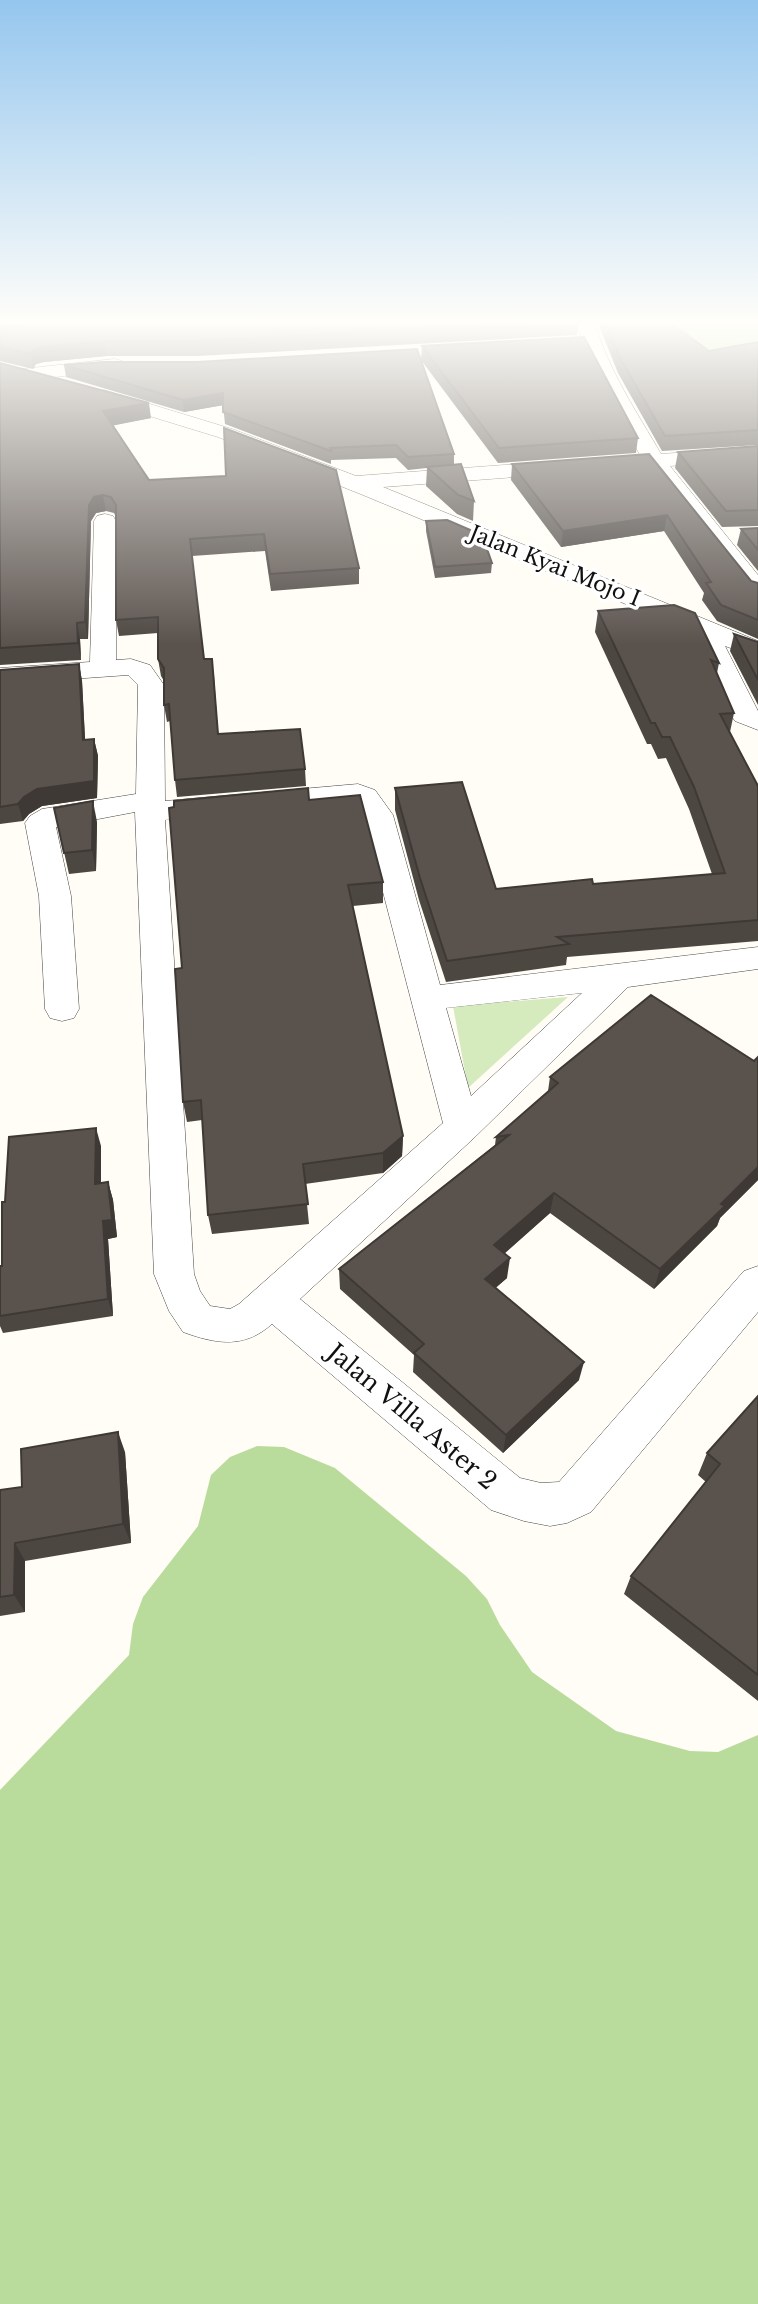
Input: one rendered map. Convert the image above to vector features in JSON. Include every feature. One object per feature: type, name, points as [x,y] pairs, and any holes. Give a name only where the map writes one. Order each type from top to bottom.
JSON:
[{"type":"street","name":"Jalan Kyai Mojo I","points":[[217,431],[352,482],[758,650]]},
{"type":"street","points":[[637,431],[653,459],[718,537],[758,591]]},
{"type":"street","name":"Jalan Kyai Mojo I","points":[[352,482],[758,453]]},
{"type":"street","points":[[103,669],[105,521]]},
{"type":"street","points":[[718,537],[745,536]]},
{"type":"street","points":[[704,628],[752,719],[758,742]]},
{"type":"street","points":[[0,676],[138,668],[151,685],[150,806],[174,1274],[183,1299],[197,1320],[230,1328],[244,1325],[462,1126],[619,977]]},
{"type":"street","points":[[62,1009],[55,896],[40,823],[52,816],[150,806],[358,793],[365,796],[378,815],[462,1126]]},
{"type":"street","points":[[427,998],[619,977],[758,958]]},
{"type":"street","name":"Jalan Villa Aster 2","points":[[272,1300],[506,1495],[538,1505],[566,1503],[575,1497],[758,1283]]},
{"type":"green space","points":[[568,997],[468,1088],[453,1006]]},
{"type":"green space","points":[[257,1446],[284,1447],[335,1468],[466,1576],[487,1599],[500,1625],[532,1672],[616,1731],[690,1751],[718,1752],[758,1735],[758,2304],[0,2304],[0,1790],[129,1655],[133,1624],[143,1597],[198,1526],[211,1475],[230,1457]]},
{"type":"building","points":[[0,431],[116,431],[149,480],[226,476],[224,431],[231,431],[336,470],[359,568],[270,574],[264,534],[190,539],[204,659],[212,659],[218,734],[300,729],[305,769],[175,780],[169,704],[164,705],[164,668],[158,659],[158,617],[116,620],[116,505],[111,497],[94,497],[89,505],[85,622],[77,623],[78,643],[0,648]]},
{"type":"building","points":[[274,431],[446,431],[454,454],[408,457],[396,445],[330,448],[331,451]]},
{"type":"building","points":[[486,431],[634,431],[638,438],[499,448]]},
{"type":"building","points":[[662,431],[750,431],[665,436]]},
{"type":"building","points":[[758,446],[758,510],[726,511],[678,452]]},
{"type":"building","points":[[649,454],[751,581],[758,583],[758,620],[721,605],[706,583],[711,582],[667,515],[563,531],[512,464]]},
{"type":"building","points":[[461,464],[474,501],[458,495],[427,467]]},
{"type":"building","points":[[447,520],[482,535],[492,563],[435,567],[426,521]]},
{"type":"building","points":[[758,528],[758,550],[741,529]]},
{"type":"building","points":[[674,605],[695,613],[719,663],[711,660],[734,713],[720,714],[758,786],[758,920],[557,937],[569,944],[447,961],[395,788],[462,782],[496,889],[592,879],[593,884],[725,873],[694,787],[670,737],[662,737],[655,723],[651,723],[598,611]]},
{"type":"building","points":[[734,634],[758,642],[758,680]]},
{"type":"building","points":[[79,664],[83,740],[94,739],[94,781],[37,789],[18,804],[0,807],[0,670]]},
{"type":"building","points":[[308,788],[309,800],[360,795],[383,882],[348,885],[403,1136],[383,1153],[303,1164],[308,1204],[208,1215],[201,1100],[183,1102],[175,969],[182,968],[169,808],[174,807],[174,801]]},
{"type":"building","points":[[93,801],[92,850],[64,853],[54,808]]},
{"type":"building","points":[[651,995],[754,1061],[758,1057],[758,1167],[721,1204],[725,1206],[660,1269],[554,1193],[494,1245],[510,1258],[485,1279],[584,1362],[506,1435],[414,1353],[424,1344],[339,1269],[509,1135],[496,1137],[558,1083],[550,1077]]},
{"type":"building","points":[[96,1128],[95,1184],[108,1182],[112,1220],[103,1221],[108,1299],[0,1316],[2,1202],[5,1202],[9,1137]]},
{"type":"building","points":[[758,1396],[758,1675],[631,1576],[720,1464],[707,1453]]},
{"type":"building","points":[[118,1432],[123,1524],[15,1543],[14,1595],[0,1597],[0,1490],[22,1487],[21,1449]]}]
